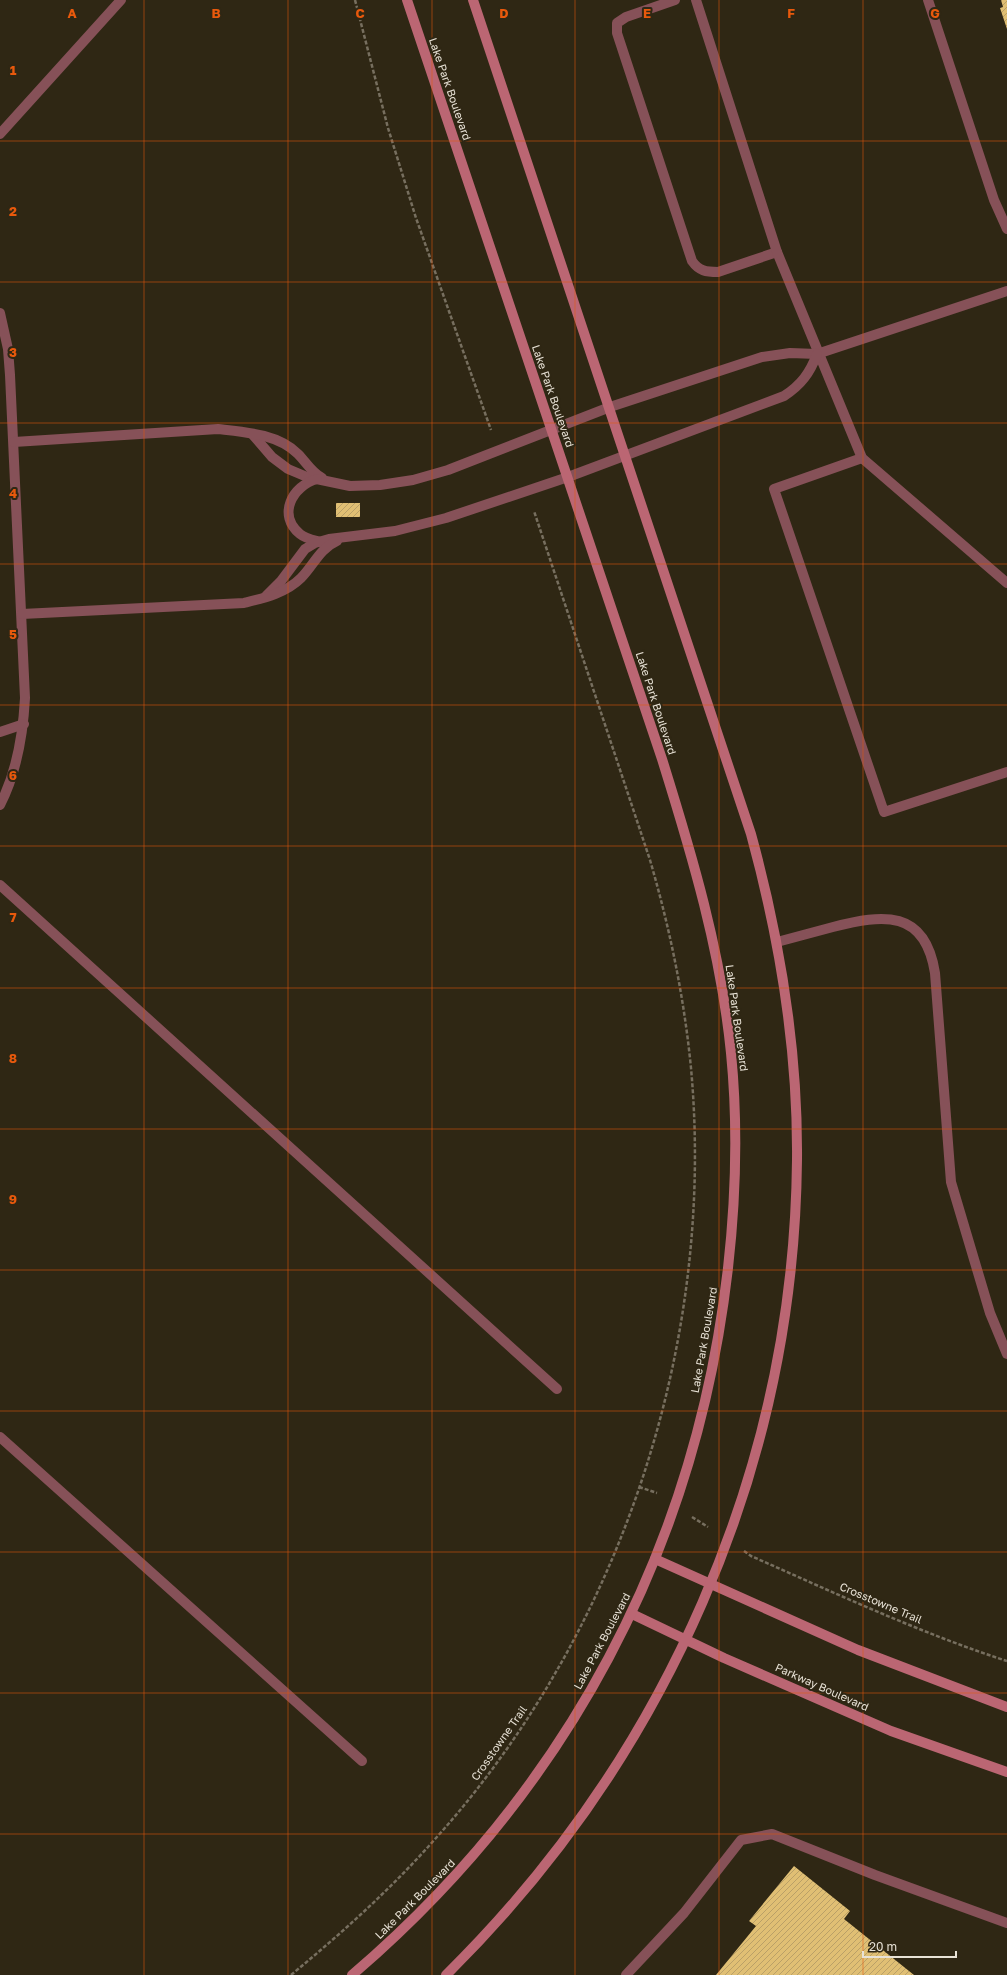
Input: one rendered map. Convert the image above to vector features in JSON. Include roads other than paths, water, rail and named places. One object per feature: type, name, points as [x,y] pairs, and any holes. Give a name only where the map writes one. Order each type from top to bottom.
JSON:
[{"type":"street","name":"Lake Park Boulevard","points":[[352,1975],[383,1949],[444,1889],[507,1815],[540,1771],[573,1721],[632,1614],[655,1559],[675,1505],[707,1396],[724,1300],[732,1235],[735,1174],[735,1113],[731,1054],[724,994],[714,943],[698,880],[662,759],[407,0]]},
{"type":"street","points":[[446,1975],[504,1915],[571,1834],[602,1789],[632,1741],[658,1695],[711,1584],[728,1541],[750,1473],[771,1390],[781,1339],[795,1218],[797,1159],[796,1098],[792,1043],[777,942],[766,888],[751,834],[610,407],[472,0]]},
{"type":"street","points":[[655,1559],[858,1650],[1007,1708]]},
{"type":"street","name":"Parkway Boulevard","points":[[632,1614],[891,1731],[1007,1772]]},
{"type":"lane","points":[[0,134],[121,0]]},
{"type":"lane","points":[[675,0],[626,17],[617,23],[617,33],[692,261],[697,269],[709,272],[718,272],[777,252]]},
{"type":"lane","points":[[696,0],[777,252],[817,354],[862,458],[1007,583]]},
{"type":"lane","points":[[928,0],[994,200],[1007,229]]},
{"type":"lane","points":[[253,435],[272,457],[288,468],[322,480],[365,487],[414,480],[448,470],[610,407],[762,357],[790,353],[817,354],[1007,290]]},
{"type":"lane","points":[[0,313],[14,442],[25,698],[24,724],[19,750],[12,776],[0,805]]},
{"type":"lane","points":[[266,596],[281,581],[305,549],[321,542],[420,526],[568,477],[784,396],[796,388],[806,378],[813,367],[817,354]]},
{"type":"lane","points":[[14,442],[218,430],[270,438],[286,445],[297,453],[322,480]]},
{"type":"lane","points":[[862,458],[774,489],[884,812],[1007,772]]},
{"type":"lane","points":[[321,542],[301,535],[294,527],[290,517],[289,506],[292,496],[298,488],[307,482],[322,480]]},
{"type":"lane","points":[[22,614],[244,603],[279,592],[292,586],[308,570],[318,554],[329,545],[342,538]]},
{"type":"lane","points":[[0,732],[24,724]]},
{"type":"lane","points":[[0,884],[557,1389]]},
{"type":"lane","points":[[777,942],[862,920],[884,918],[898,920],[910,927],[921,937],[928,947],[935,973],[951,1182],[990,1313],[1004,1338],[1007,1354]]},
{"type":"lane","points":[[0,1437],[362,1761]]},
{"type":"lane","points":[[626,1975],[684,1913],[741,1840],[772,1834],[875,1875],[1007,1923]]}]
